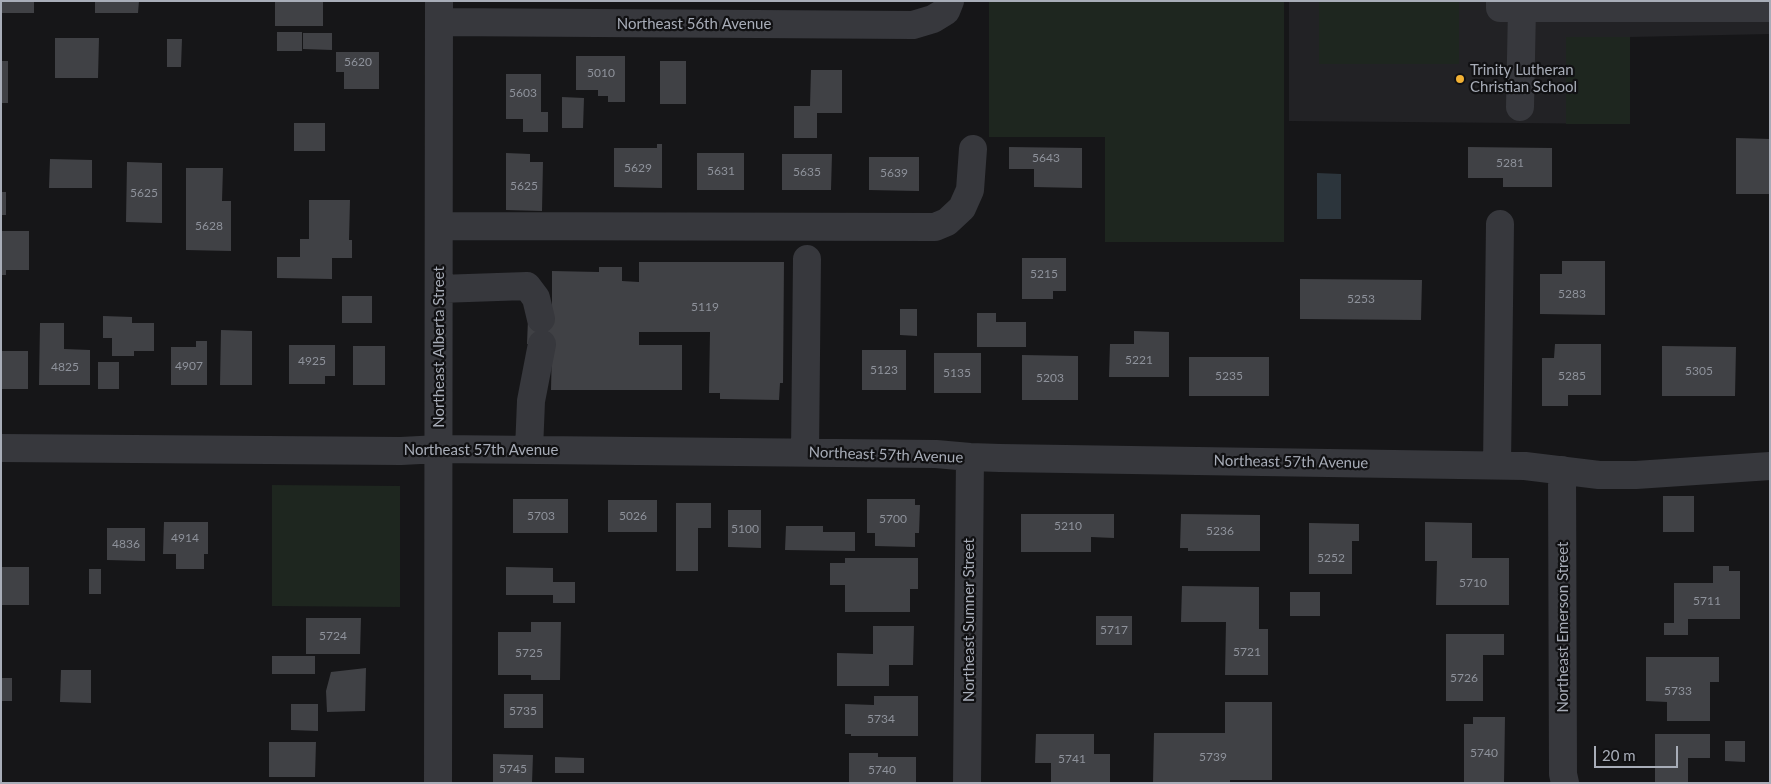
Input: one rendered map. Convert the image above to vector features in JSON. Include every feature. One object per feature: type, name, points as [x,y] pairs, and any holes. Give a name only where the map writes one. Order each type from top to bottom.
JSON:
[{"type":"street","points":[[1520,107],[1507,6],[1630,5],[1770,8]]},
{"type":"street","name":"Northeast 56th Avenue","points":[[440,12],[913,25],[933,19],[948,6]]},
{"type":"street","name":"Northeast Alberta Street","points":[[438,783],[440,12]]},
{"type":"street","points":[[439,226],[935,227],[947,222],[962,208],[970,190],[973,149]]},
{"type":"street","points":[[1497,465],[1500,224]]},
{"type":"street","points":[[805,452],[807,259]]},
{"type":"street","points":[[439,289],[527,286],[536,298],[542,332],[531,401],[529,450]]},
{"type":"street","name":"Northeast 57th Avenue","points":[[1,448],[401,451],[438,448],[936,454],[970,457],[1497,465],[1525,466],[1599,475],[1636,475],[1770,466]]},
{"type":"street","name":"Northeast Sumner Street","points":[[968,783],[970,457]]},
{"type":"street","name":"Northeast Emerson Street","points":[[1562,470],[1563,774],[1565,783]]},
{"type":"shaded area","points":[[989,1],[1284,1],[1284,242],[1105,242],[1105,137],[989,137]]},
{"type":"shaded area","name":"Trinity Lutheran Christian School","points":[[1289,1],[1770,1],[1770,34],[1630,37],[1630,124],[1289,121]]},
{"type":"shaded area","points":[[1319,1],[1459,1],[1459,64],[1319,64]]},
{"type":"shaded area","points":[[1566,37],[1630,37],[1630,124],[1566,124]]},
{"type":"shaded area","points":[[1317,173],[1341,174],[1341,219],[1317,219]]},
{"type":"shaded area","points":[[272,485],[400,486],[400,607],[272,606]]},
{"type":"building","points":[[1,1],[34,1],[34,13],[1,13]]},
{"type":"building","points":[[95,1],[139,1],[138,13],[95,13]]},
{"type":"building","points":[[275,1],[323,1],[323,26],[275,26]]},
{"type":"building","points":[[277,32],[302,32],[302,51],[277,51]]},
{"type":"building","points":[[303,33],[332,33],[332,50],[303,49]]},
{"type":"building","points":[[55,38],[99,38],[98,78],[55,78]]},
{"type":"building","points":[[167,39],[182,39],[181,67],[167,67]]},
{"type":"building","points":[[336,52],[379,52],[379,89],[344,89],[344,72],[336,72]]},
{"type":"building","points":[[576,56],[625,56],[625,102],[608,102],[608,96],[598,96],[598,90],[576,90]]},
{"type":"building","points":[[1,61],[8,61],[8,103],[1,103]]},
{"type":"building","points":[[660,61],[686,61],[686,104],[660,104]]},
{"type":"building","points":[[811,70],[842,70],[842,113],[817,113],[817,138],[794,138],[794,106],[810,106]]},
{"type":"building","points":[[506,74],[541,74],[541,112],[548,112],[548,132],[523,132],[523,119],[506,119]]},
{"type":"building","points":[[562,97],[584,98],[583,128],[562,128]]},
{"type":"building","points":[[294,123],[325,123],[325,151],[294,151]]},
{"type":"building","points":[[1736,138],[1770,139],[1770,194],[1736,194]]},
{"type":"building","points":[[657,144],[662,144],[662,188],[614,187],[614,148],[657,148]]},
{"type":"building","points":[[1009,147],[1082,148],[1082,188],[1034,187],[1034,169],[1009,169]]},
{"type":"building","points":[[1468,147],[1552,148],[1552,187],[1503,187],[1503,178],[1468,178]]},
{"type":"building","points":[[506,153],[530,154],[530,162],[543,162],[542,211],[506,210]]},
{"type":"building","points":[[697,153],[744,153],[744,190],[697,190]]},
{"type":"building","points":[[782,154],[832,154],[831,190],[782,190]]},
{"type":"building","points":[[869,157],[919,157],[919,191],[869,190]]},
{"type":"building","points":[[50,159],[92,160],[92,188],[49,188]]},
{"type":"building","points":[[127,162],[162,163],[162,223],[126,222]]},
{"type":"building","points":[[186,168],[223,168],[222,201],[231,201],[231,251],[186,250]]},
{"type":"building","points":[[1,192],[6,192],[6,215],[1,215]]},
{"type":"building","points":[[309,200],[350,200],[349,240],[352,240],[352,258],[332,258],[332,279],[277,278],[277,257],[300,257],[300,239],[309,239]]},
{"type":"building","points":[[1,231],[29,231],[29,270],[6,270],[6,275],[1,275]]},
{"type":"building","points":[[1022,258],[1066,258],[1066,291],[1053,291],[1053,299],[1022,299]]},
{"type":"building","points":[[1562,261],[1605,261],[1605,315],[1540,314],[1540,274],[1562,274]]},
{"type":"building","points":[[639,262],[784,262],[783,383],[780,383],[779,400],[720,399],[720,393],[709,393],[710,332],[639,332],[639,345],[682,345],[682,390],[551,390],[552,344],[527,344],[528,319],[552,319],[552,271],[599,272],[599,267],[622,267],[622,281],[639,282]]},
{"type":"building","points":[[1300,279],[1422,280],[1421,320],[1300,319]]},
{"type":"building","points":[[342,296],[372,296],[372,323],[342,323]]},
{"type":"building","points":[[900,309],[917,309],[917,336],[900,335]]},
{"type":"building","points":[[977,313],[996,313],[996,322],[1026,322],[1026,347],[977,347]]},
{"type":"building","points":[[103,316],[132,317],[132,323],[154,323],[154,351],[134,351],[134,356],[112,356],[112,338],[103,338]]},
{"type":"building","points":[[40,323],[64,323],[64,349],[90,350],[90,385],[39,385]]},
{"type":"building","points":[[221,330],[252,331],[252,385],[220,385]]},
{"type":"building","points":[[1134,331],[1169,332],[1169,377],[1109,377],[1110,344],[1134,344]]},
{"type":"building","points":[[196,341],[207,341],[207,385],[171,385],[171,347],[196,347]]},
{"type":"building","points":[[1555,344],[1601,344],[1601,395],[1568,395],[1568,406],[1542,406],[1542,358],[1554,358]]},
{"type":"building","points":[[289,345],[335,345],[335,376],[325,376],[325,384],[289,384]]},
{"type":"building","points":[[353,346],[385,346],[385,385],[353,385]]},
{"type":"building","points":[[1662,346],[1736,347],[1735,396],[1662,396]]},
{"type":"building","points":[[862,350],[906,350],[906,390],[862,390]]},
{"type":"building","points":[[1,351],[28,351],[28,389],[1,389]]},
{"type":"building","points":[[934,353],[981,353],[981,393],[934,393]]},
{"type":"building","points":[[1022,355],[1078,356],[1078,400],[1022,400]]},
{"type":"building","points":[[1189,357],[1269,357],[1269,396],[1189,396]]},
{"type":"building","points":[[98,362],[119,362],[119,389],[98,389]]},
{"type":"building","points":[[1663,496],[1694,496],[1694,532],[1663,532]]},
{"type":"building","points":[[513,499],[568,499],[568,533],[513,533]]},
{"type":"building","points":[[867,499],[915,499],[915,505],[920,505],[919,533],[915,533],[915,547],[875,546],[875,533],[867,533]]},
{"type":"building","points":[[608,500],[657,500],[657,532],[608,532]]},
{"type":"building","points":[[676,503],[711,503],[711,528],[698,528],[698,571],[676,571]]},
{"type":"building","points":[[728,510],[761,510],[761,548],[728,547]]},
{"type":"building","points":[[1021,514],[1114,514],[1114,538],[1091,537],[1091,552],[1021,552]]},
{"type":"building","points":[[1181,514],[1260,515],[1260,551],[1188,551],[1188,548],[1180,548]]},
{"type":"building","points":[[164,522],[208,522],[208,554],[204,554],[204,569],[176,569],[176,554],[163,554]]},
{"type":"building","points":[[1425,522],[1472,523],[1472,558],[1509,558],[1509,605],[1436,605],[1437,561],[1425,561]]},
{"type":"building","points":[[1309,523],[1359,524],[1359,541],[1352,541],[1352,574],[1309,574]]},
{"type":"building","points":[[786,526],[823,526],[823,532],[855,532],[855,551],[785,550]]},
{"type":"building","points":[[107,528],[145,528],[145,561],[107,560]]},
{"type":"building","points":[[845,558],[918,558],[918,589],[910,589],[910,612],[845,612],[845,585],[830,585],[830,563],[845,563]]},
{"type":"building","points":[[1713,566],[1729,566],[1729,571],[1740,571],[1740,619],[1688,619],[1688,635],[1664,635],[1664,623],[1674,623],[1674,583],[1713,583]]},
{"type":"building","points":[[1,567],[29,567],[29,605],[1,605]]},
{"type":"building","points":[[506,567],[553,568],[553,582],[575,582],[575,603],[553,603],[553,595],[506,595]]},
{"type":"building","points":[[89,569],[101,569],[101,594],[89,594]]},
{"type":"building","points":[[1182,586],[1259,587],[1259,629],[1268,629],[1268,675],[1225,675],[1226,622],[1181,622]]},
{"type":"building","points":[[1290,592],[1320,592],[1320,616],[1290,616]]},
{"type":"building","points":[[1096,616],[1132,616],[1132,645],[1096,645]]},
{"type":"building","points":[[306,618],[361,618],[360,654],[306,654]]},
{"type":"building","points":[[531,622],[561,622],[560,680],[531,680],[531,675],[498,675],[498,632],[531,632]]},
{"type":"building","points":[[873,626],[914,626],[913,665],[889,665],[889,686],[837,686],[837,653],[873,654]]},
{"type":"building","points":[[1446,634],[1504,634],[1504,655],[1483,655],[1483,701],[1446,701]]},
{"type":"building","points":[[272,656],[315,656],[315,674],[272,674]]},
{"type":"building","points":[[1646,657],[1719,657],[1719,682],[1710,682],[1710,721],[1667,721],[1667,702],[1646,701]]},
{"type":"building","points":[[366,668],[365,711],[327,712],[326,691],[331,672]]},
{"type":"building","points":[[61,670],[91,670],[91,703],[60,702]]},
{"type":"building","points":[[1,678],[12,678],[12,701],[1,701]]},
{"type":"building","points":[[504,694],[543,694],[543,728],[504,728]]},
{"type":"building","points":[[874,696],[918,696],[918,736],[851,736],[851,734],[845,734],[845,704],[874,705]]},
{"type":"building","points":[[1225,702],[1272,702],[1272,780],[1230,780],[1230,783],[1153,783],[1154,733],[1225,733]]},
{"type":"building","points":[[291,704],[318,704],[318,731],[291,730]]},
{"type":"building","points":[[1473,717],[1505,717],[1504,783],[1464,783],[1464,724],[1473,724]]},
{"type":"building","points":[[1036,734],[1094,734],[1094,754],[1110,754],[1110,783],[1051,783],[1051,763],[1035,763]]},
{"type":"building","points":[[1655,734],[1710,734],[1710,758],[1688,758],[1688,783],[1655,783]]},
{"type":"building","points":[[1725,741],[1745,741],[1745,762],[1725,761]]},
{"type":"building","points":[[269,742],[316,742],[315,777],[269,777]]},
{"type":"building","points":[[849,753],[878,753],[878,757],[916,757],[916,783],[849,783]]},
{"type":"building","points":[[493,754],[533,755],[532,783],[493,783]]},
{"type":"building","points":[[555,757],[584,758],[584,773],[555,773]]},
{"type":"place","name":"Trinity Lutheran Christian School","points":[[1460,79]]}]
